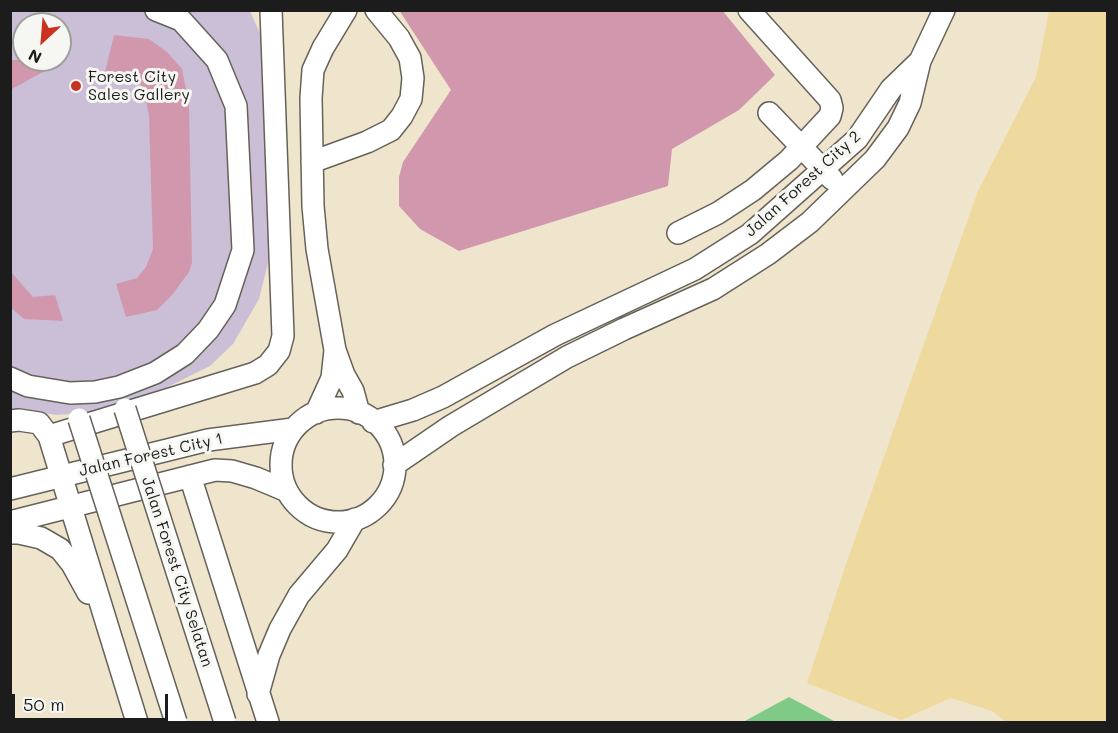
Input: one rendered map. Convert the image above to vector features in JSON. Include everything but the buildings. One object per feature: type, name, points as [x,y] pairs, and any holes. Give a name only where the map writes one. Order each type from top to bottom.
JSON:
[{"type":"street","points":[[10,378],[28,386],[70,393],[95,392],[119,387],[155,373],[185,354],[208,330],[225,304],[243,250],[236,106],[217,60],[180,15],[156,10]]},
{"type":"street","points":[[49,436],[255,373],[268,365],[279,351],[283,336],[271,10]]},
{"type":"street","points":[[293,429],[285,443],[281,459],[282,475],[287,490],[296,504],[309,514],[324,520],[340,522],[356,519],[368,513],[384,498],[393,480],[393,453],[389,441],[366,417],[344,375],[335,350],[317,249],[313,206],[311,98],[313,70],[323,48],[346,10]]},
{"type":"street","points":[[312,162],[367,142],[391,130],[411,99],[413,78],[410,58],[399,38],[376,10]]},
{"type":"street","points":[[678,233],[718,213],[753,190],[789,160],[830,116],[832,108],[830,100],[749,10]]},
{"type":"street","points":[[920,61],[944,10]]},
{"type":"street","name":"Jalan Forest City 2","points":[[293,429],[316,413],[342,409],[366,417],[413,410],[443,397],[555,335],[695,269],[750,234],[857,139],[891,89],[920,61]]},
{"type":"street","name":"Jalan Forest City 2","points":[[394,465],[451,426],[567,357],[713,289],[768,254],[810,222],[875,159],[898,128],[910,103],[920,61]]},
{"type":"street","points":[[769,113],[843,190]]},
{"type":"street","points":[[316,413],[332,378],[335,350]]},
{"type":"street","name":"Jalan Forest City Selatan","points":[[119,387],[225,723]]},
{"type":"street","points":[[70,393],[176,723]]},
{"type":"street","points":[[10,421],[39,423],[49,436],[138,723]]},
{"type":"street","name":"Jalan Forest City 1","points":[[10,489],[208,440],[293,429]]},
{"type":"street","points":[[10,522],[215,470],[232,471],[287,490]]},
{"type":"street","points":[[190,476],[268,723]]},
{"type":"street","points":[[258,694],[269,655],[299,595],[337,550],[356,519]]},
{"type":"street","points":[[10,534],[19,533],[41,538],[60,549],[66,556],[86,587],[120,671]]},
{"type":"shaded area","points":[[10,11],[250,11],[265,44],[276,231],[259,299],[233,344],[210,366],[121,410],[57,415],[11,409]]},
{"type":"green space","points":[[789,697],[836,722],[743,722]]},
{"type":"sand","points":[[1049,11],[1107,11],[1107,722],[1006,722],[992,711],[951,698],[901,720],[807,683],[845,567],[978,191],[1036,77]]},
{"type":"place","name":"Forest City Sales Gallery","points":[[76,86]]}]
